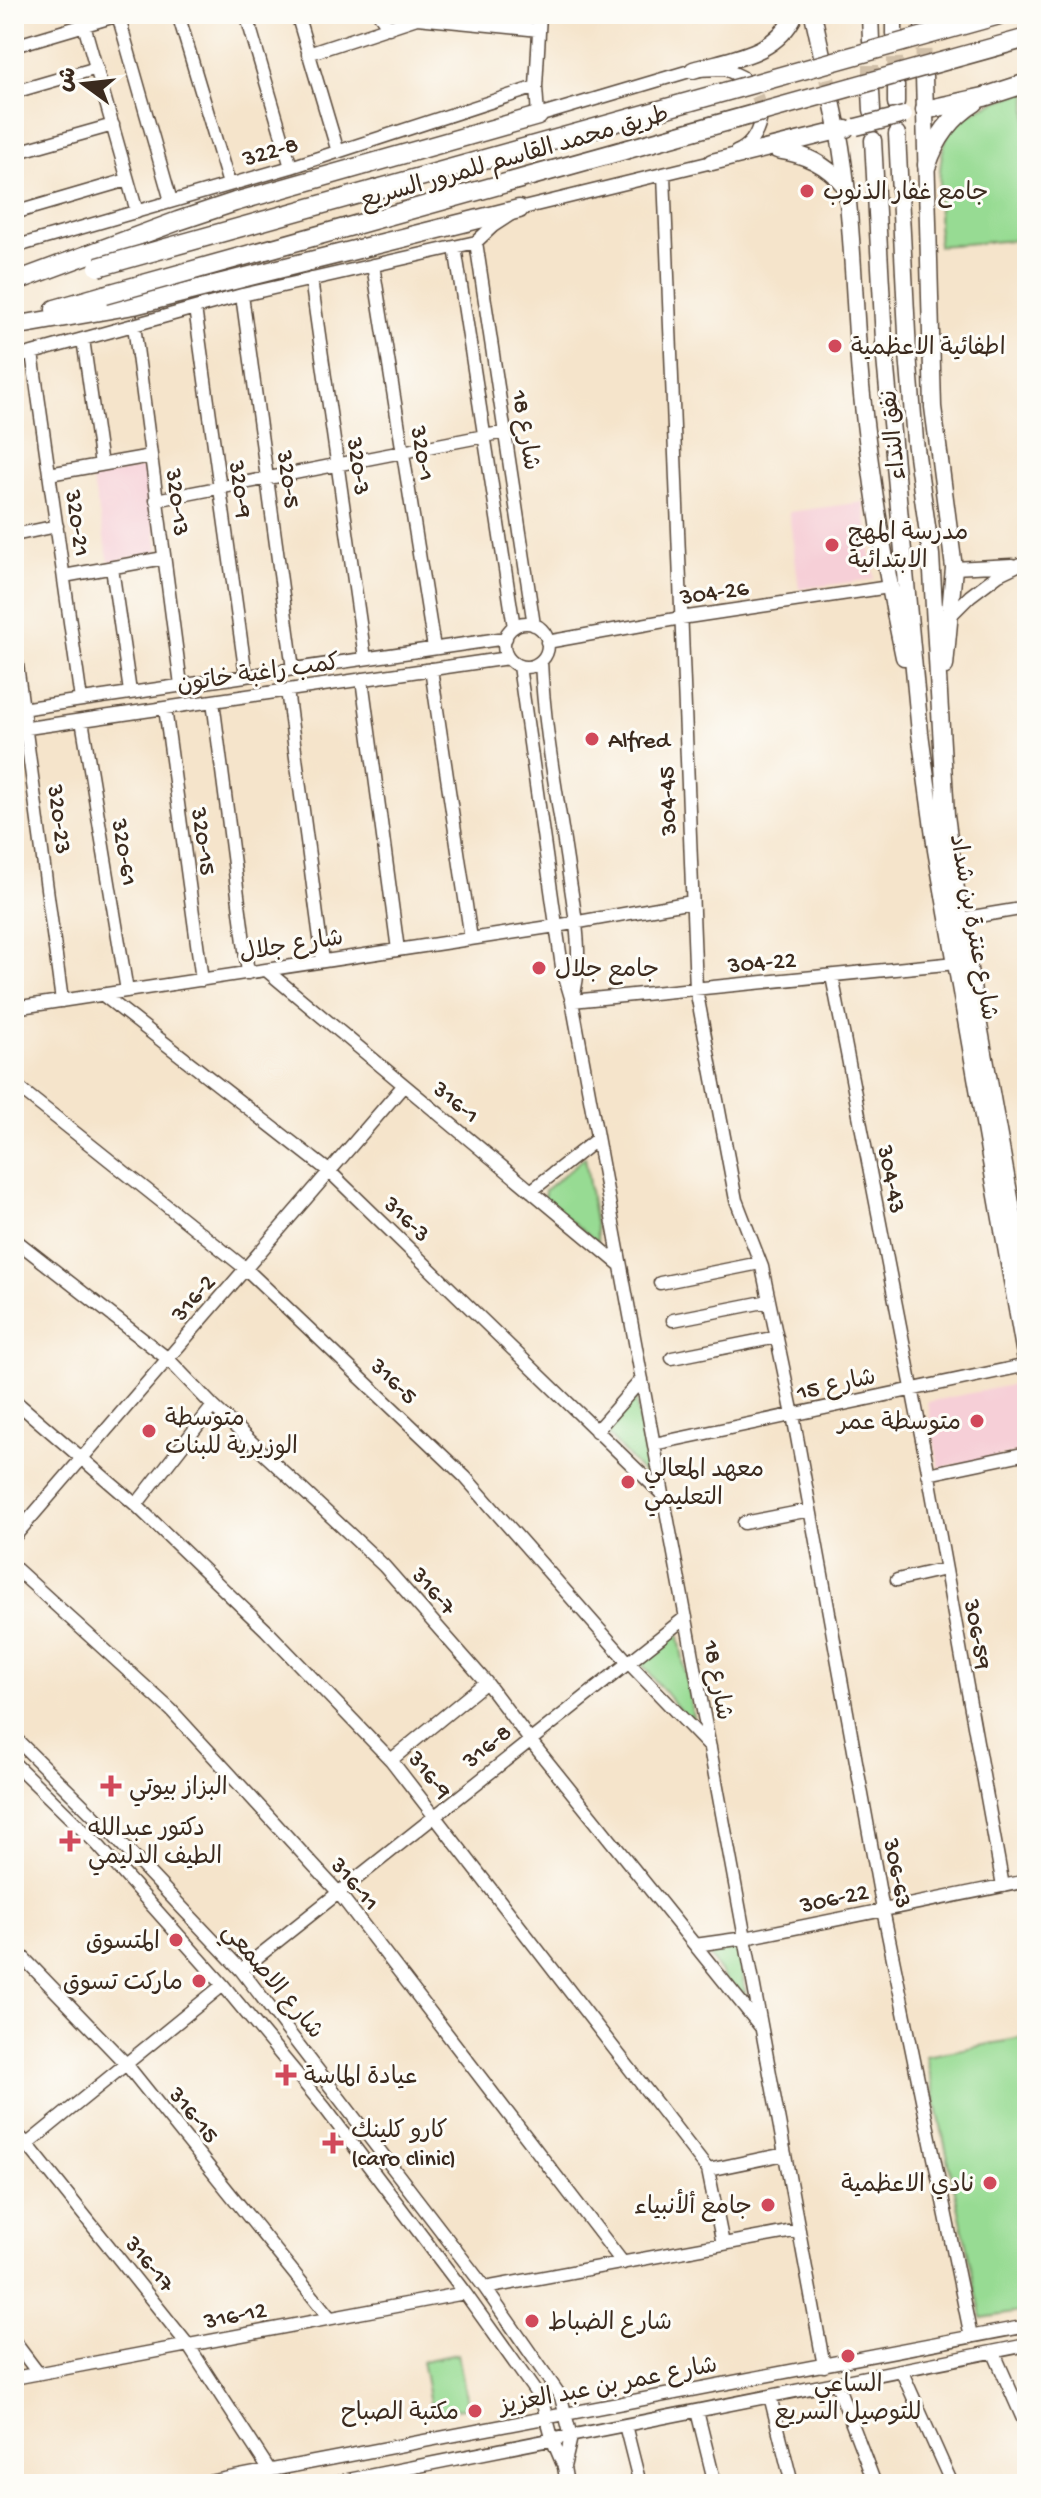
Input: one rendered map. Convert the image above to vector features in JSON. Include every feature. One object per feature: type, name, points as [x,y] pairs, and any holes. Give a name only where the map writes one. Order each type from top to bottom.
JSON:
[{"type":"highway","name":"طريق محمد القاسم للمرور السريع","points":[[14,288],[1003,14]]},
{"type":"highway","name":"طريق محمد القاسم للمرور السريع","points":[[14,323],[104,295],[1027,38]]},
{"type":"highway","points":[[925,110],[984,97],[1027,83]]},
{"type":"highway","points":[[927,165],[945,128],[962,110],[984,97]]},
{"type":"highway","points":[[14,282],[235,202],[538,116]]},
{"type":"highway","points":[[14,323],[134,305],[519,209]]},
{"type":"main road","points":[[693,70],[765,48],[782,36],[795,14]]},
{"type":"main road","points":[[813,14],[822,55]]},
{"type":"main road","points":[[870,14],[871,41]]},
{"type":"main road","points":[[894,14],[894,34]]},
{"type":"main road","points":[[924,76],[933,407],[954,568],[939,731]]},
{"type":"main road","points":[[896,84],[900,109]]},
{"type":"main road","points":[[871,91],[872,110]]},
{"type":"main road","points":[[832,101],[845,186],[861,387],[889,587],[920,733]]},
{"type":"main road","points":[[712,162],[856,127],[900,109],[925,110]]},
{"type":"main road","name":"نفق النداء","points":[[897,134],[908,353],[915,441],[931,555],[939,731]]},
{"type":"main road","name":"نفق النداء","points":[[873,140],[885,358],[920,733]]},
{"type":"main road","points":[[763,150],[805,156],[828,169],[845,186]]},
{"type":"main road","name":"شارع عنترة بن شداد","points":[[939,731],[960,919],[1027,1293]]},
{"type":"main road","name":"شارع عنترة بن شداد","points":[[920,733],[936,850],[1027,1365]]},
{"type":"street","points":[[178,14],[229,184]]},
{"type":"street","points":[[246,14],[291,167]]},
{"type":"street","points":[[297,14],[338,152]]},
{"type":"street","points":[[379,14],[389,28]]},
{"type":"street","points":[[540,14],[536,87],[538,116],[693,70],[725,69],[742,77]]},
{"type":"street","points":[[14,46],[120,15],[171,201]]},
{"type":"street","points":[[308,54],[417,18],[539,30]]},
{"type":"street","points":[[84,25],[137,212]]},
{"type":"street","points":[[14,92],[97,68]]},
{"type":"street","name":"322-8","points":[[14,247],[291,167],[536,87]]},
{"type":"street","points":[[14,358],[242,295],[476,242],[519,209],[712,162],[744,149],[753,140],[760,121]]},
{"type":"street","points":[[14,153],[113,125]]},
{"type":"street","name":"304-45","points":[[664,174],[696,989],[736,1200],[760,1263],[793,1415]]},
{"type":"street","points":[[14,213],[127,180]]},
{"type":"street","name":"شارع 18","points":[[476,242],[534,625]]},
{"type":"street","name":"شارع 18","points":[[455,247],[510,632]]},
{"type":"street","name":"320-1","points":[[373,265],[434,648]]},
{"type":"street","name":"320-3","points":[[311,279],[365,658]]},
{"type":"street","name":"320-5","points":[[242,295],[293,669]]},
{"type":"street","name":"320-9","points":[[195,308],[246,676]]},
{"type":"street","name":"320-13","points":[[134,325],[181,685]]},
{"type":"street","points":[[83,339],[101,465]]},
{"type":"street","name":"320-21","points":[[32,353],[81,700]]},
{"type":"street","points":[[156,500],[505,432]]},
{"type":"street","points":[[49,474],[151,456]]},
{"type":"street","points":[[14,535],[57,526]]},
{"type":"street","points":[[64,576],[164,558]]},
{"type":"street","points":[[954,568],[1023,564]]},
{"type":"street","points":[[948,618],[999,574],[1023,564]]},
{"type":"street","points":[[112,568],[130,692]]},
{"type":"street","name":"304-26","points":[[547,642],[681,618],[889,587]]},
{"type":"street","points":[[524,624],[534,625],[543,632],[547,642],[541,661],[530,667],[513,662],[504,648],[510,632],[524,624]]},
{"type":"street","name":"كمب راغبة خاتون","points":[[19,709],[434,648],[510,632]]},
{"type":"street","name":"320-23","points":[[14,642],[21,729],[62,1001]]},
{"type":"street","name":"شارع 18","points":[[541,661],[544,706],[575,923],[578,974],[572,1001]]},
{"type":"street","name":"شارع 18","points":[[513,662],[562,967],[572,1001],[824,2366]]},
{"type":"street","name":"كمب راغبة خاتون","points":[[21,729],[431,669],[513,662]]},
{"type":"street","points":[[431,669],[471,939]]},
{"type":"street","points":[[362,679],[398,950]]},
{"type":"street","points":[[287,690],[323,961]]},
{"type":"street","points":[[213,701],[248,973]]},
{"type":"street","name":"320-15","points":[[165,708],[202,980]]},
{"type":"street","name":"320-61","points":[[82,720],[127,991]]},
{"type":"street","name":"شارع جلال","points":[[14,1008],[556,926],[692,902]]},
{"type":"street","points":[[960,919],[1027,908]]},
{"type":"street","name":"304-22","points":[[572,1001],[956,963]]},
{"type":"street","name":"316-1","points":[[266,970],[620,1265]]},
{"type":"street","name":"304-43","points":[[832,976],[912,1389]]},
{"type":"street","name":"316-3","points":[[103,995],[330,1172],[663,1495]]},
{"type":"street","name":"316-5","points":[[14,1084],[246,1269],[465,1477],[627,1661],[710,1747]]},
{"type":"street","name":"316-2","points":[[14,1537],[404,1085]]},
{"type":"street","points":[[531,1191],[597,1139]]},
{"type":"street","name":"316-7","points":[[14,1239],[168,1359],[213,1406],[384,1566],[486,1682],[762,2029]]},
{"type":"street","points":[[660,1283],[760,1263]]},
{"type":"street","points":[[673,1320],[769,1301]]},
{"type":"street","points":[[672,1358],[777,1337]]},
{"type":"street","name":"شارع 15","points":[[654,1444],[1027,1365]]},
{"type":"street","points":[[596,1431],[642,1379]]},
{"type":"street","name":"306-59","points":[[912,1389],[1003,1886]]},
{"type":"street","name":"316-9","points":[[14,1400],[136,1505],[266,1630],[391,1760],[708,2170],[723,2244]]},
{"type":"street","points":[[136,1505],[213,1406]]},
{"type":"street","name":"306-63","points":[[793,1415],[883,1910],[971,2337]]},
{"type":"street","points":[[928,1474],[1027,1453]]},
{"type":"street","points":[[744,1523],[810,1510]]},
{"type":"street","name":"316-11","points":[[14,1567],[171,1710],[338,1892],[623,2263]]},
{"type":"street","points":[[897,1580],[945,1569]]},
{"type":"street","name":"316-8","points":[[241,1970],[686,1617]]},
{"type":"street","points":[[391,1760],[486,1682]]},
{"type":"street","name":"شارع الاصمعي","points":[[14,1737],[114,1836],[241,1970],[485,2288],[561,2397],[571,2437]]},
{"type":"street","name":"شارع الاصمعي","points":[[14,1763],[97,1844],[223,1985],[325,2108],[542,2401],[564,2467]]},
{"type":"street","name":"306-22","points":[[695,1945],[745,1938],[1027,1881]]},
{"type":"street","name":"316-15","points":[[14,1948],[126,2064],[330,2318]]},
{"type":"street","points":[[14,2155],[223,1985]]},
{"type":"street","name":"316-17","points":[[14,2131],[188,2345],[270,2471]]},
{"type":"street","points":[[708,2170],[785,2154]]},
{"type":"street","points":[[485,2288],[799,2230]]},
{"type":"street","name":"316-12","points":[[14,2378],[465,2293]]},
{"type":"street","name":"شارع عمر بن عبد العزيز","points":[[198,2484],[1027,2326]]},
{"type":"street","points":[[14,2341],[38,2373]]},
{"type":"street","name":"شارع عمر بن عبد العزيز","points":[[328,2484],[1027,2345]]},
{"type":"street","points":[[994,2353],[1027,2428]]},
{"type":"street","points":[[902,2372],[952,2484]]},
{"type":"street","points":[[837,2384],[875,2484]]},
{"type":"street","points":[[770,2396],[792,2484]]},
{"type":"street","points":[[697,2411],[715,2484]]},
{"type":"street","points":[[625,2425],[640,2484]]},
{"type":"street","points":[[567,2484],[564,2467],[571,2437]]},
{"type":"shaded area","points":[[143,467],[157,552],[109,562],[92,479]]},
{"type":"shaded area","name":"مدرسة المهج الابتدائية","points":[[864,502],[874,579],[799,589],[789,512]]},
{"type":"shaded area","name":"متوسطة عمر","points":[[1016,1384],[1027,1451],[939,1468],[927,1402]]},
{"type":"green space","points":[[1027,91],[1027,155],[1016,240],[938,246],[940,168],[951,130],[976,110]]},
{"type":"green space","points":[[585,1157],[598,1243],[544,1199],[545,1190]]},
{"type":"green space","points":[[635,1393],[648,1479],[603,1429]]},
{"type":"green space","points":[[678,1631],[695,1729],[639,1661]]},
{"type":"green space","points":[[738,1944],[748,2011],[704,1949]]},
{"type":"green space","name":"نادي الاعظمية","points":[[1027,2037],[1027,2311],[982,2318],[926,2056]]},
{"type":"green space","points":[[458,2354],[468,2407],[432,2414],[422,2361]]},
{"type":"tunnel","points":[[923,26],[924,76]]},
{"type":"tunnel","points":[[894,34],[896,84]]},
{"type":"tunnel","points":[[871,41],[871,91]]},
{"type":"tunnel","points":[[822,55],[832,101]]},
{"type":"tunnel","points":[[747,81],[758,98],[761,118]]},
{"type":"place","name":"جامع غفار الذنوب","points":[[807,191]]},
{"type":"place","name":"اطفائية الاعظمية","points":[[835,346]]},
{"type":"place","name":"مدرسة المهج الابتدائية","points":[[832,545]]},
{"type":"place","name":"Alfred","points":[[592,739]]},
{"type":"place","name":"جامع جلال","points":[[539,968]]},
{"type":"place","name":"متوسطة عمر","points":[[977,1421]]},
{"type":"place","name":"متوسطة الوزيرية للبنات","points":[[149,1431]]},
{"type":"place","name":"معهد المعالي التعليمي","points":[[628,1482]]},
{"type":"place","name":"البزاز بيوتي","points":[[111,1786]]},
{"type":"place","name":"دكتور عبدالله الطيف الدليمي","points":[[70,1841]]},
{"type":"place","name":"المتسوق","points":[[176,1940]]},
{"type":"place","name":"ماركت تسوق","points":[[199,1981]]},
{"type":"place","name":"عيادة الماسة","points":[[286,2075]]},
{"type":"place","name":"كارو كلينك (caro clinic)","points":[[333,2143]]},
{"type":"place","name":"نادي الاعظمية","points":[[990,2183]]},
{"type":"place","name":"جامع ألأنبياء","points":[[768,2205]]},
{"type":"place","name":"شارع الضباط","points":[[532,2321]]},
{"type":"place","name":"الساعي للتوصيل السريع","points":[[848,2356]]},
{"type":"place","name":"مكتبة الصباح","points":[[475,2411]]}]
